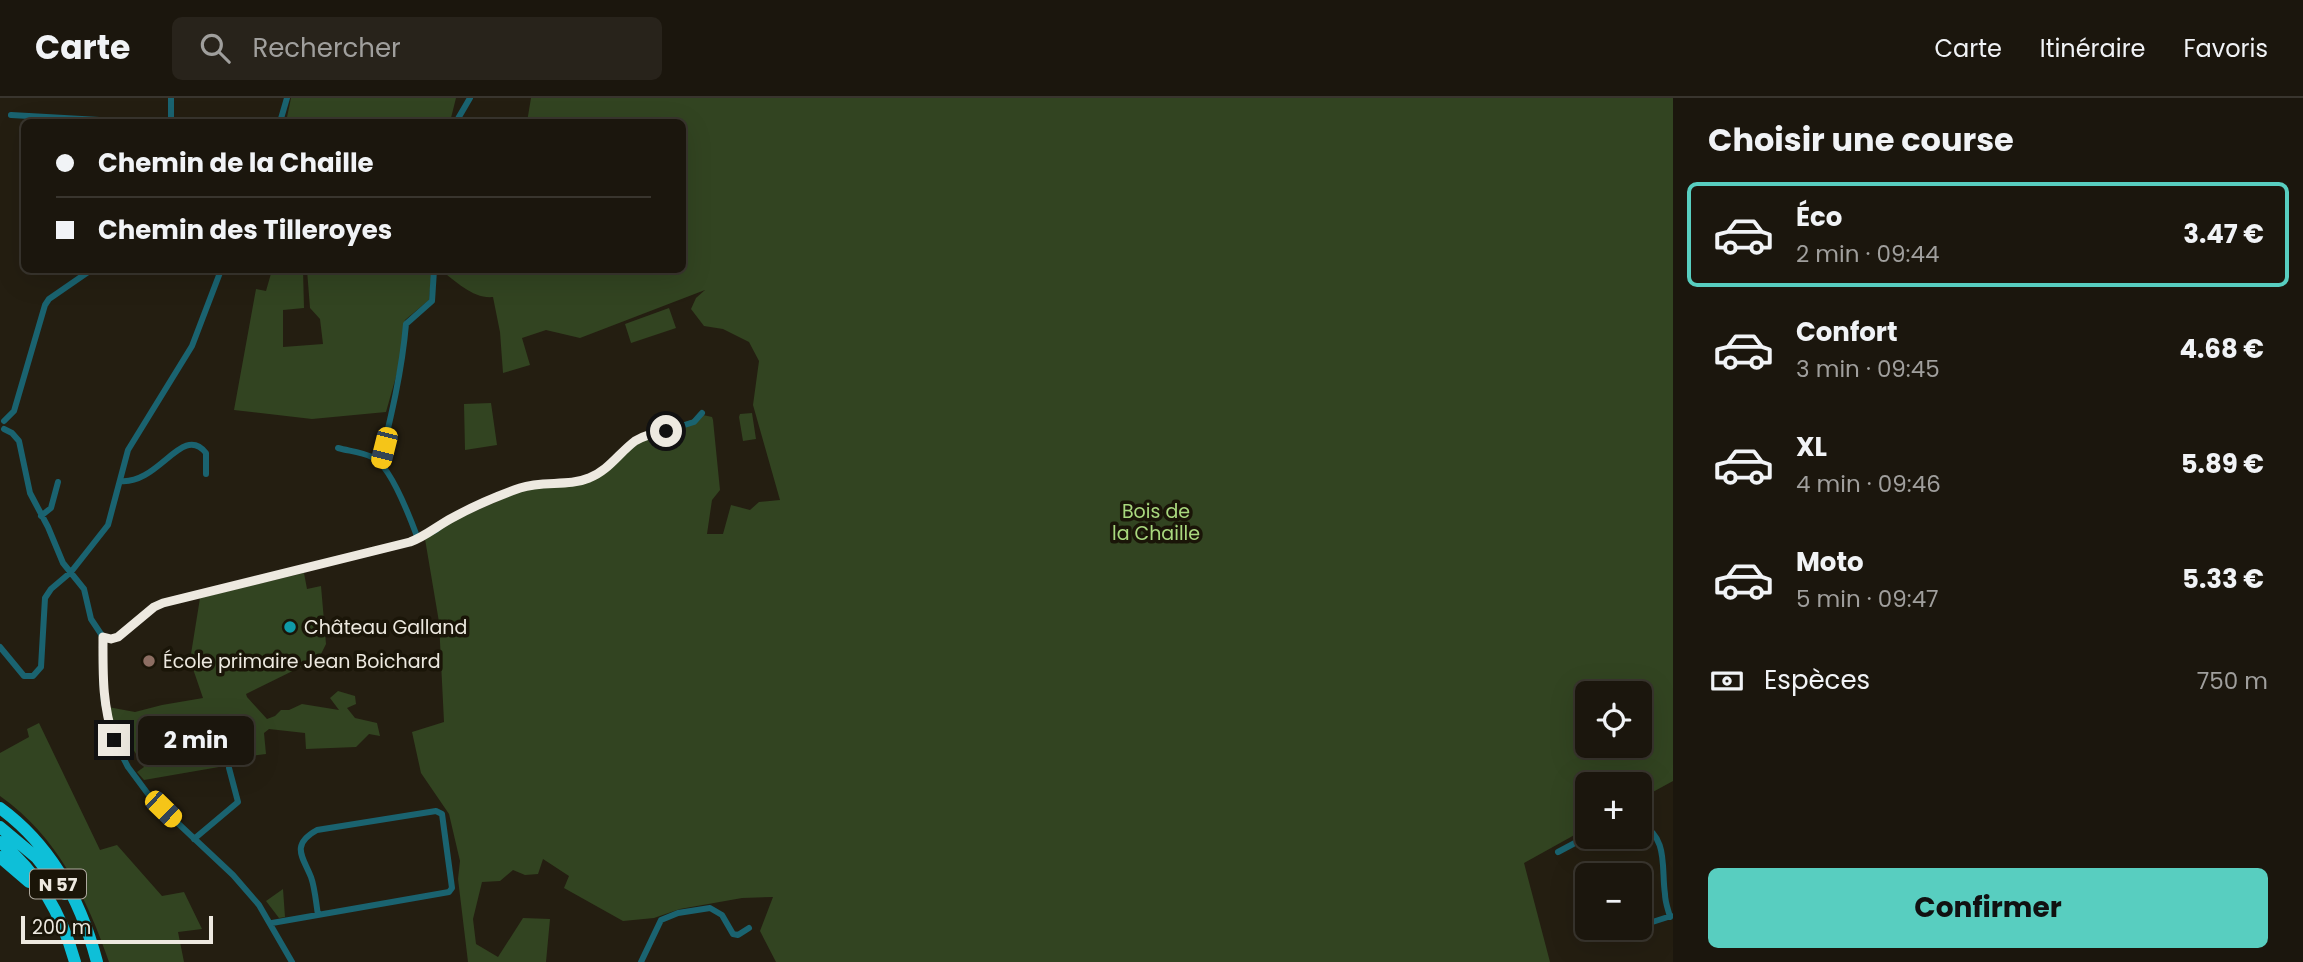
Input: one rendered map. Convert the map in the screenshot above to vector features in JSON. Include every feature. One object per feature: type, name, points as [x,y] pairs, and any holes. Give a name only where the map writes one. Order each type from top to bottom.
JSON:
[{"type":"highway","points":[[0,808],[31,835],[59,869],[81,913],[97,959]]},
{"type":"highway","name":"N 57","points":[[0,827],[28,850],[53,878],[80,919],[97,959]]},
{"type":"highway","name":"N 57","points":[[0,842],[34,877],[60,920],[75,962]]},
{"type":"highway","points":[[0,857],[26,879],[60,920]]},
{"type":"street","points":[[171,98],[171,119]]},
{"type":"street","points":[[281,119],[287,98]]},
{"type":"street","points":[[458,119],[470,98]]},
{"type":"street","points":[[11,115],[82,119]]},
{"type":"street","points":[[87,273],[49,299],[45,305],[14,411],[2,419],[2,430],[12,433],[19,441],[30,493],[63,563],[84,589],[91,619],[103,637],[104,703],[114,740],[140,785],[233,875],[272,923],[292,962]]},
{"type":"street","points":[[0,647],[24,676],[33,676],[38,672],[43,663],[45,598],[51,589],[71,572],[108,525],[131,444],[192,346],[220,273]]},
{"type":"street","points":[[380,462],[402,368],[406,324],[432,300],[434,273]]},
{"type":"street","points":[[103,637],[118,637],[154,607],[163,603],[385,550],[418,539],[488,500],[524,486],[572,483],[590,478],[606,468],[637,440],[694,422],[702,413]]},
{"type":"street","points":[[120,481],[141,478],[190,443],[206,453],[206,474]]},
{"type":"street","points":[[338,448],[373,457],[380,462],[406,506],[418,539]]},
{"type":"street","points":[[41,516],[51,508],[58,482]]},
{"type":"street","points":[[194,839],[238,802],[229,768]]},
{"type":"street","points":[[272,923],[318,915],[451,891],[452,875],[442,814],[436,811],[413,814],[317,830],[310,834],[300,855],[311,877],[318,915]]},
{"type":"street","points":[[1652,833],[1661,847],[1665,894],[1671,916],[1652,922]]},
{"type":"street","points":[[1558,852],[1575,843]]},
{"type":"street","points":[[641,962],[662,919],[678,913],[710,908],[722,915],[733,934],[750,928]]},
{"type":"green space","points":[[291,98],[456,98],[451,119],[287,119]]},
{"type":"green space","name":"Bois de la Chaille","points":[[531,98],[1673,98],[1673,781],[1652,792],[1652,772],[1575,772],[1575,835],[1524,863],[1550,962],[776,962],[760,931],[773,897],[742,898],[680,909],[654,918],[623,921],[564,888],[569,876],[543,859],[538,874],[525,875],[513,870],[500,881],[482,882],[473,919],[476,944],[498,957],[523,918],[550,919],[546,962],[468,962],[458,879],[460,861],[449,814],[421,773],[412,732],[444,722],[439,622],[425,539],[450,522],[526,489],[581,483],[648,437],[703,415],[712,417],[713,420],[720,490],[712,500],[707,534],[723,534],[731,505],[750,510],[759,502],[780,500],[753,405],[759,361],[749,342],[723,329],[704,326],[691,309],[696,298],[705,290],[580,338],[546,330],[522,338],[530,365],[503,373],[500,332],[493,297],[472,292],[445,273],[686,273],[686,119],[528,119]]},
{"type":"green space","points":[[271,273],[303,273],[304,308],[283,310],[283,347],[323,344],[320,319],[310,308],[307,273],[432,273],[429,300],[405,320],[399,366],[386,412],[312,419],[234,410],[256,289],[266,291]]},
{"type":"green space","points":[[669,308],[676,328],[631,343],[625,324]]},
{"type":"green space","points":[[491,403],[497,445],[465,450],[464,404]]},
{"type":"green space","points":[[752,413],[756,439],[743,441],[739,417],[740,414]]},
{"type":"green space","points":[[304,573],[307,589],[321,586],[326,644],[319,658],[246,694],[247,697],[267,719],[281,710],[289,710],[302,704],[339,710],[330,698],[338,691],[355,696],[356,704],[347,708],[355,718],[377,723],[380,736],[369,734],[356,747],[306,749],[305,733],[269,729],[264,733],[266,754],[229,759],[219,767],[144,780],[137,772],[144,767],[133,749],[125,753],[108,707],[135,712],[203,698],[191,663],[200,598]]},
{"type":"green space","points":[[39,723],[100,850],[117,845],[162,896],[184,892],[202,929],[178,932],[184,962],[109,962],[91,915],[68,870],[38,830],[0,796],[0,753],[29,737],[27,729]]},
{"type":"green space","points":[[283,889],[285,917],[279,918],[266,901]]},
{"type":"place","name":"Château Galland","points":[[290,627]]},
{"type":"place","name":"École primaire Jean Boichard","points":[[149,661]]},
{"type":"route","points":[[114,740],[104,703],[103,637],[118,637],[154,607],[410,542],[488,500],[524,486],[572,483],[590,478],[606,468],[637,440],[666,431]]}]
